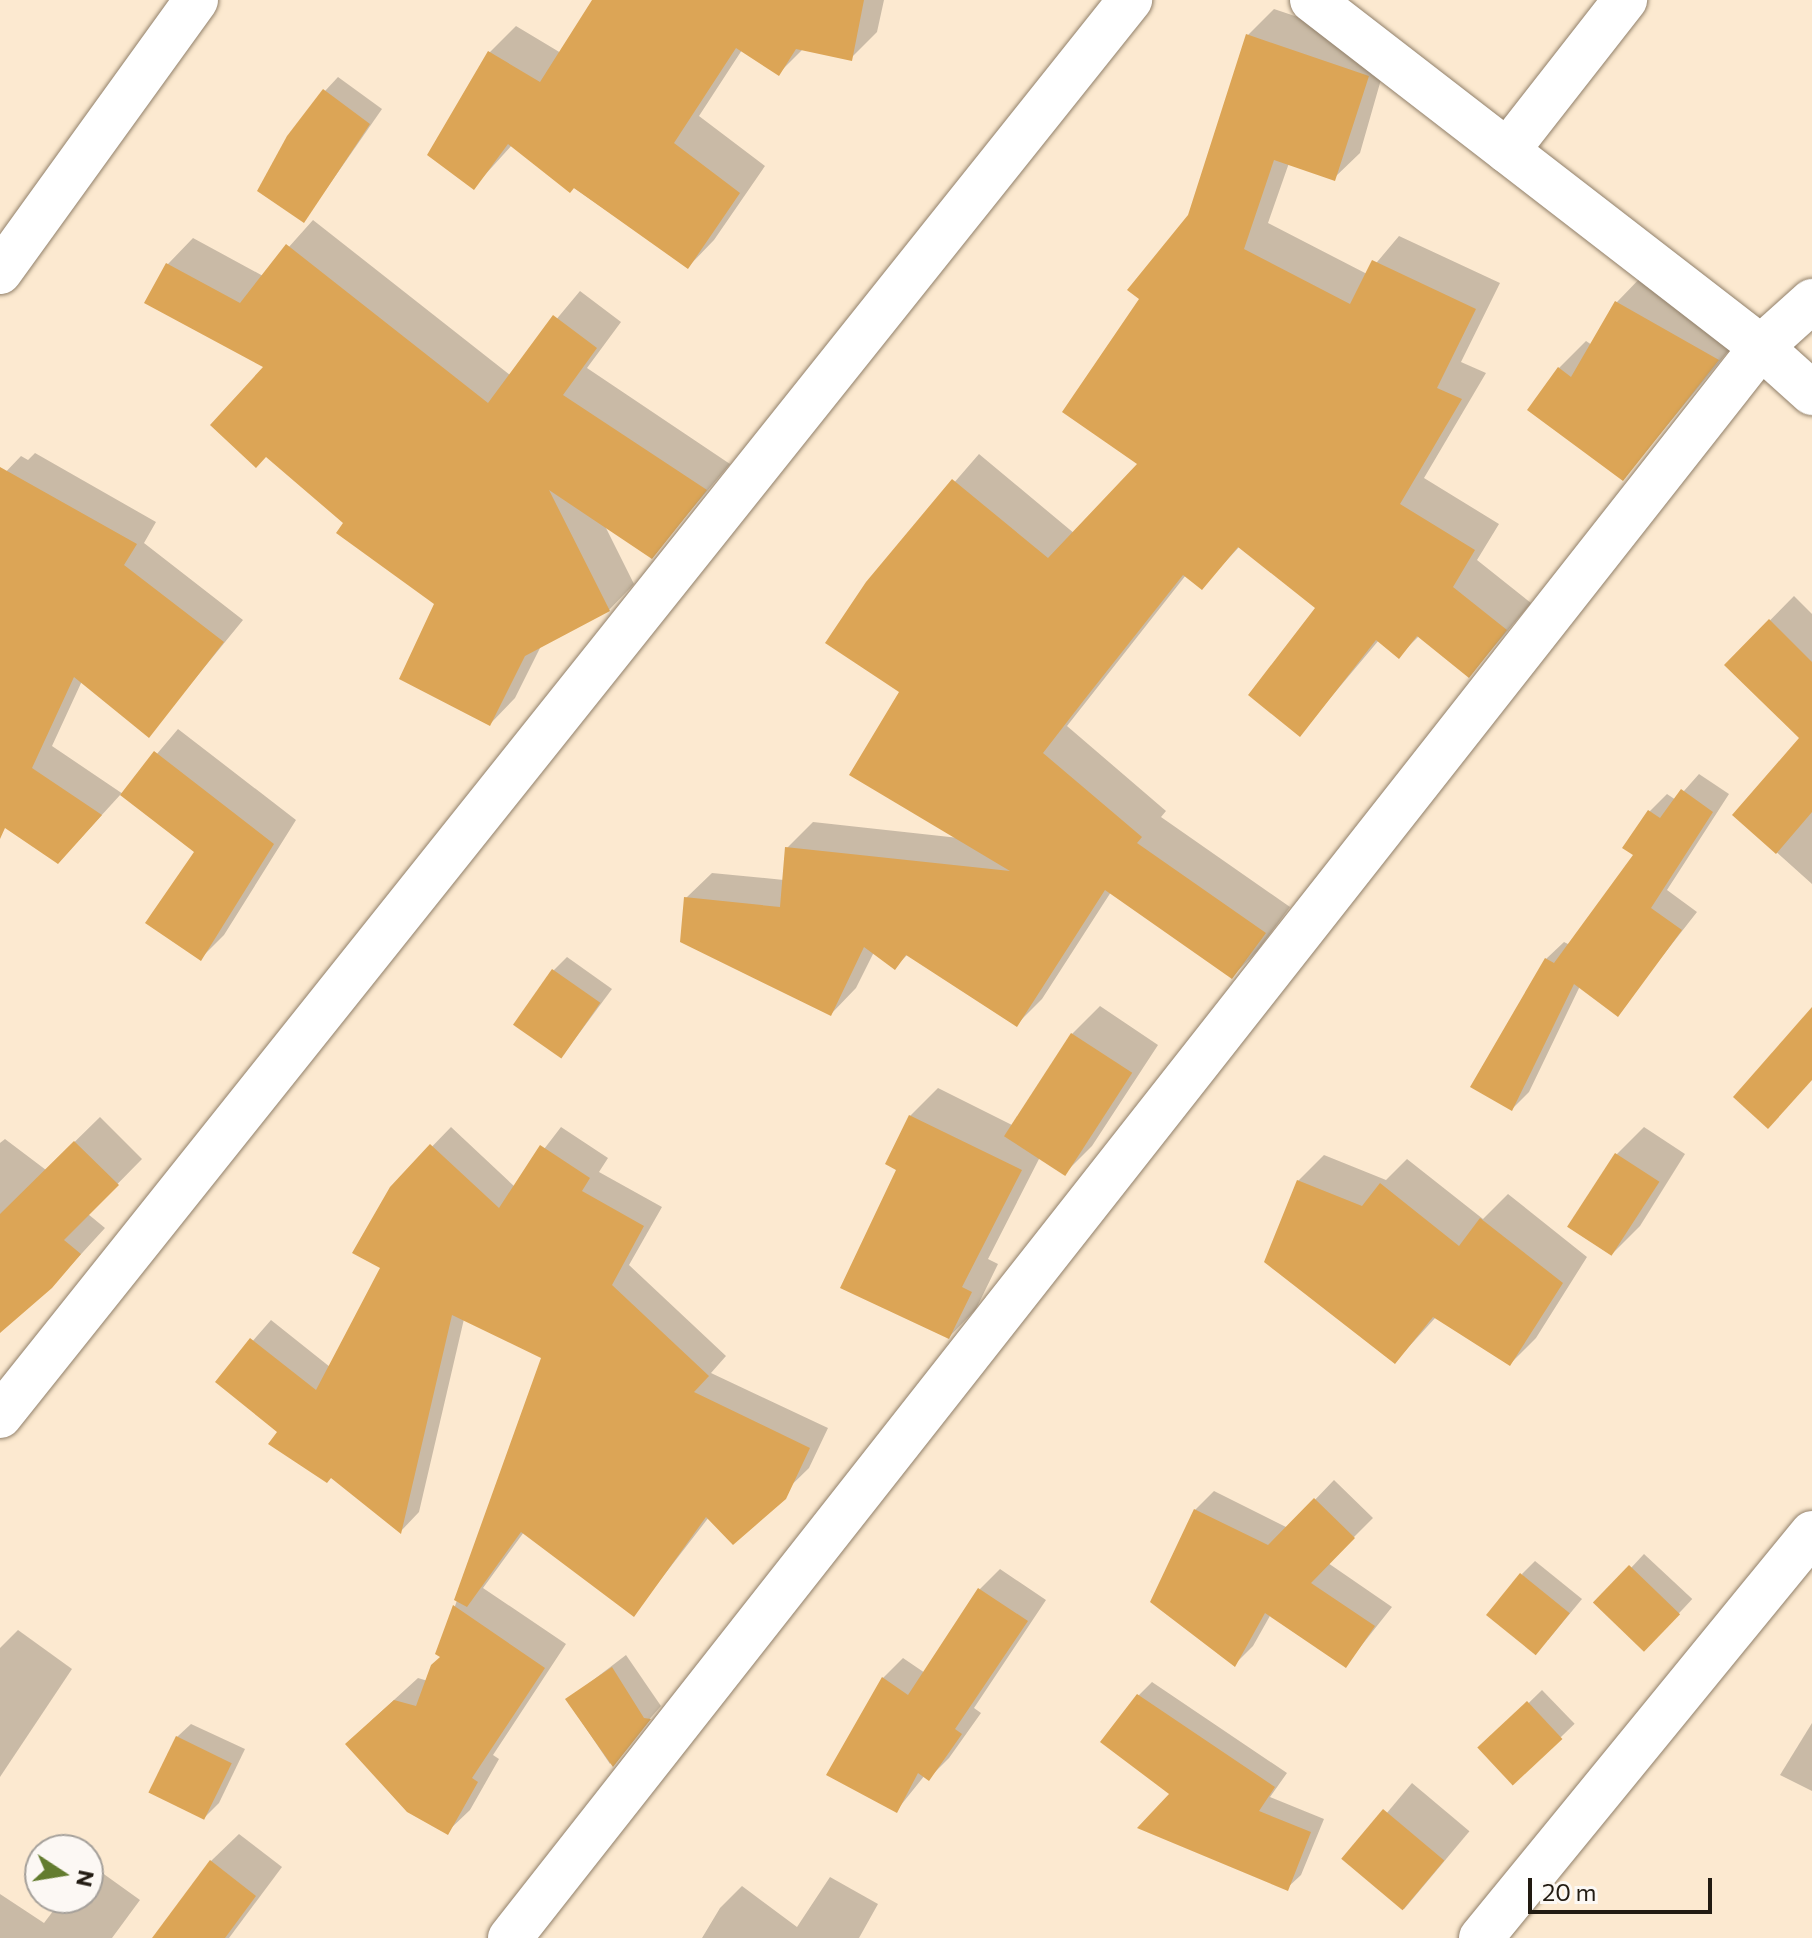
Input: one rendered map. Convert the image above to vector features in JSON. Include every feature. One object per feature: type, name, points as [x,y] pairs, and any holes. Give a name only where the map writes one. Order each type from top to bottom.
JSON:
[{"type":"street","points":[[0,272],[196,0]]},
{"type":"street","points":[[0,1416],[1130,0]]},
{"type":"street","points":[[1312,0],[1761,347],[1812,393]]},
{"type":"street","points":[[1507,151],[1625,0]]},
{"type":"street","points":[[510,1938],[1761,347],[1812,301]]},
{"type":"street","points":[[1481,1938],[1812,1533]]},
{"type":"building","points":[[592,0],[864,0],[852,61],[796,49],[779,76],[736,48],[674,143],[740,193],[688,269],[574,188],[570,193],[508,144],[474,190],[427,155],[488,51],[540,82]]},
{"type":"building","points":[[1246,34],[1369,76],[1335,181],[1274,160],[1244,249],[1350,304],[1372,260],[1476,309],[1437,388],[1462,399],[1400,504],[1475,550],[1453,587],[1507,630],[1469,678],[1417,636],[1399,659],[1376,640],[1300,737],[1248,695],[1315,608],[1238,547],[1202,590],[1183,575],[1084,700],[1043,753],[1142,837],[1137,843],[1266,933],[1232,979],[1105,890],[1017,1027],[906,955],[895,970],[864,947],[831,1016],[680,942],[684,897],[780,907],[785,847],[1010,871],[849,775],[899,692],[825,643],[866,582],[952,479],[1048,558],[1137,464],[1062,412],[1139,299],[1127,290],[1188,215]]},
{"type":"building","points":[[323,89],[370,124],[304,223],[257,191],[287,136]]},
{"type":"building","points":[[286,244],[488,403],[553,315],[597,348],[563,395],[707,490],[652,559],[549,490],[610,611],[525,656],[490,726],[399,679],[434,604],[336,533],[343,523],[266,457],[256,468],[210,425],[263,367],[144,303],[166,263],[240,303]]},
{"type":"building","points":[[1615,301],[1719,360],[1623,481],[1527,410],[1558,367],[1571,377]]},
{"type":"building","points":[[0,467],[137,544],[124,565],[224,642],[149,738],[74,677],[32,768],[102,815],[58,864],[5,828],[0,839]]},
{"type":"building","points":[[1769,619],[1812,662],[1812,812],[1776,854],[1732,815],[1799,738],[1724,665]]},
{"type":"building","points":[[154,751],[274,844],[201,961],[145,923],[194,852],[120,795]]},
{"type":"building","points":[[1681,789],[1713,812],[1651,908],[1682,930],[1618,1017],[1574,984],[1512,1111],[1470,1087],[1545,958],[1554,963],[1633,855],[1622,848],[1648,810],[1660,818]]},
{"type":"building","points":[[552,969],[600,1003],[561,1059],[513,1025]]},
{"type":"building","points":[[1812,1007],[1812,1080],[1768,1129],[1733,1097]]},
{"type":"building","points":[[1071,1033],[1132,1073],[1065,1176],[1004,1136]]},
{"type":"building","points":[[909,1115],[1022,1170],[962,1287],[972,1292],[949,1339],[840,1288],[896,1170],[885,1164]]},
{"type":"building","points":[[74,1141],[119,1185],[64,1240],[81,1254],[52,1288],[0,1333],[0,1214]]},
{"type":"building","points":[[430,1144],[499,1208],[540,1145],[590,1178],[582,1191],[644,1226],[612,1285],[709,1376],[694,1392],[810,1448],[786,1499],[733,1545],[706,1517],[634,1617],[521,1532],[467,1607],[454,1600],[541,1358],[452,1315],[401,1534],[331,1478],[327,1483],[268,1444],[277,1432],[215,1382],[250,1338],[316,1390],[380,1268],[352,1253],[390,1187]]},
{"type":"building","points":[[1615,1153],[1659,1182],[1612,1256],[1567,1227]]},
{"type":"building","points":[[1297,1180],[1362,1206],[1380,1183],[1459,1246],[1480,1218],[1563,1283],[1510,1366],[1433,1317],[1395,1364],[1264,1262]]},
{"type":"building","points":[[1314,1498],[1355,1538],[1311,1583],[1375,1626],[1346,1668],[1265,1613],[1235,1667],[1150,1602],[1194,1509],[1268,1545]]},
{"type":"building","points":[[1629,1565],[1680,1614],[1644,1652],[1593,1602]]},
{"type":"building","points":[[1520,1573],[1570,1613],[1536,1655],[1486,1615]]},
{"type":"building","points":[[978,1588],[1028,1621],[955,1729],[962,1734],[929,1781],[918,1773],[897,1813],[826,1775],[882,1677],[908,1695]]},
{"type":"building","points":[[453,1605],[545,1668],[472,1778],[478,1782],[448,1835],[407,1812],[345,1744],[394,1700],[416,1706],[431,1665],[440,1657],[435,1654]]},
{"type":"building","points":[[612,1667],[644,1718],[651,1719],[613,1767],[565,1699]]},
{"type":"building","points":[[1137,1694],[1275,1787],[1259,1811],[1311,1832],[1288,1891],[1137,1828],[1169,1794],[1100,1742]]},
{"type":"building","points":[[1527,1701],[1562,1739],[1513,1785],[1477,1747]]},
{"type":"building","points":[[176,1736],[232,1763],[204,1820],[148,1793]]},
{"type":"building","points":[[1383,1809],[1444,1860],[1403,1910],[1341,1859]]},
{"type":"building","points":[[210,1860],[256,1896],[225,1938],[152,1938]]}]
